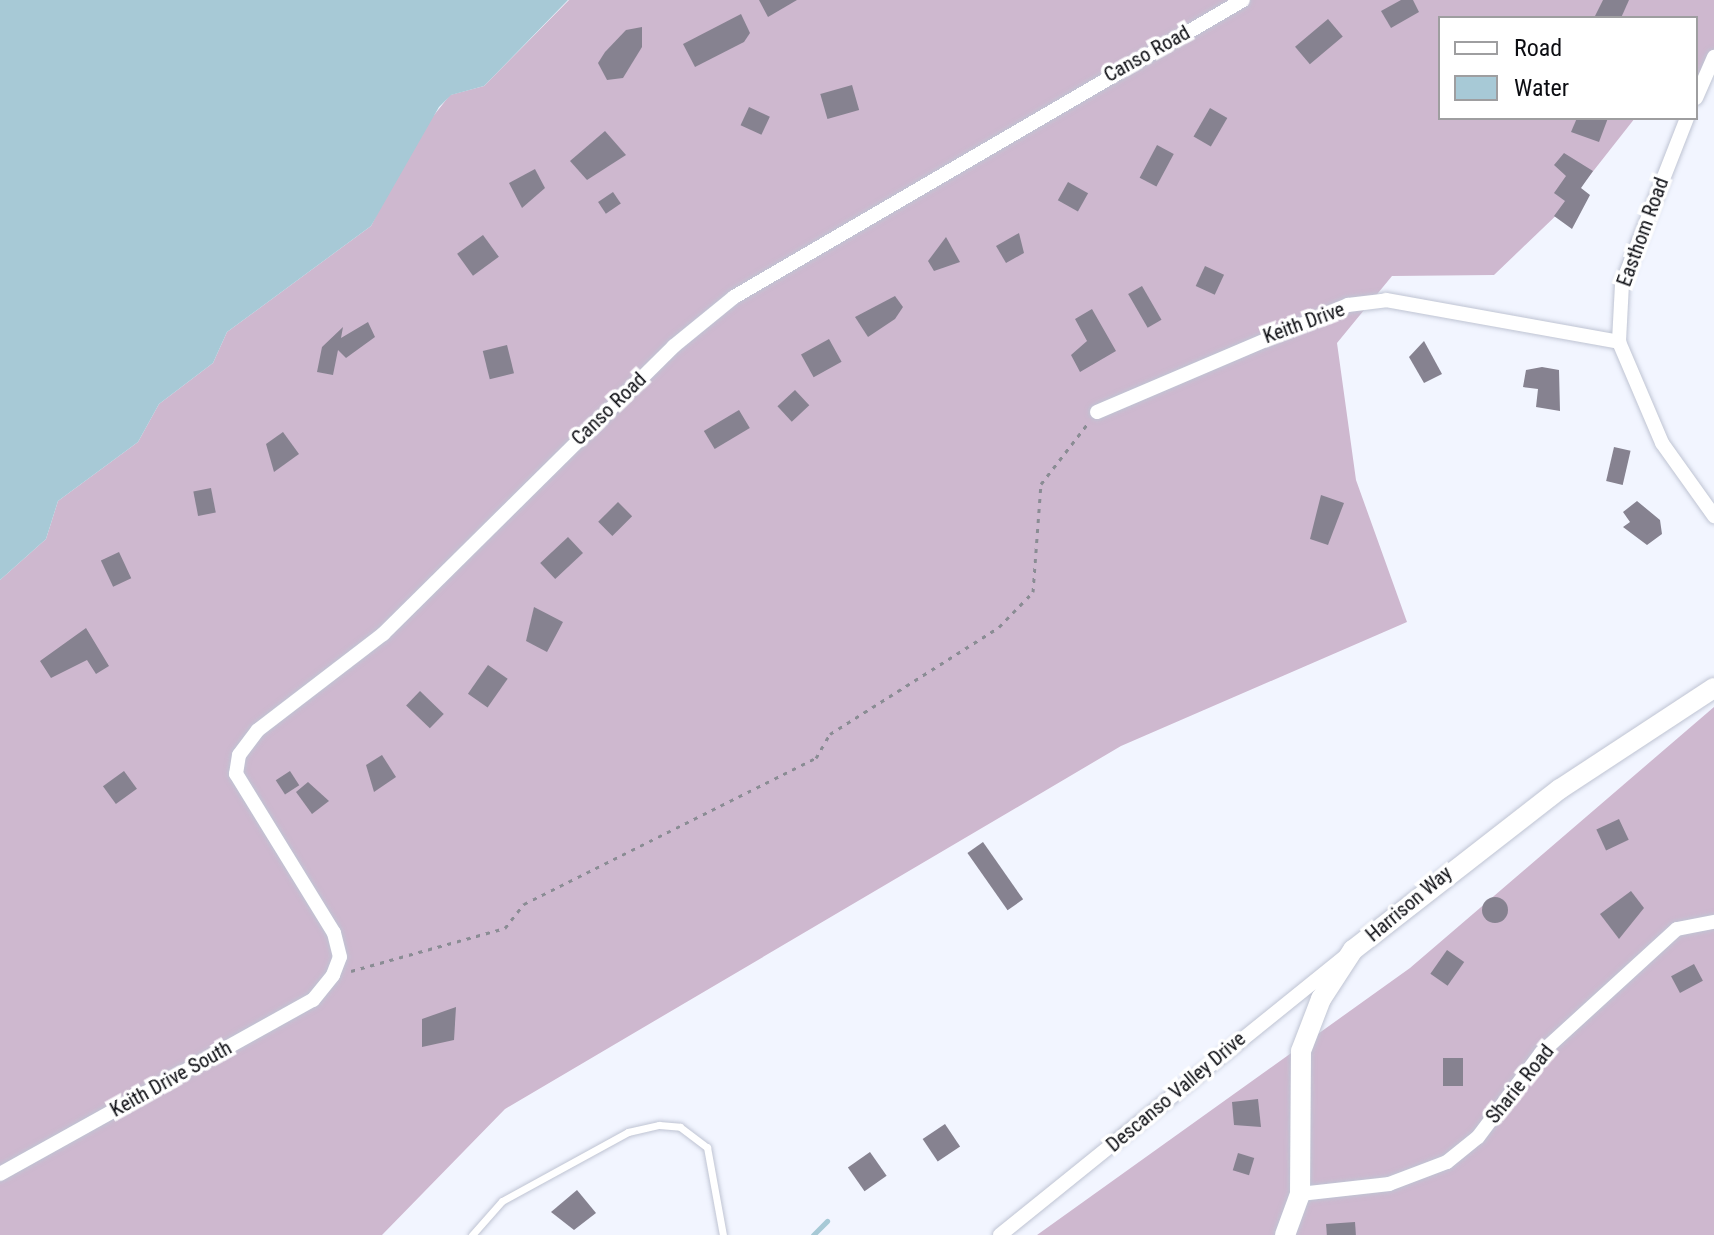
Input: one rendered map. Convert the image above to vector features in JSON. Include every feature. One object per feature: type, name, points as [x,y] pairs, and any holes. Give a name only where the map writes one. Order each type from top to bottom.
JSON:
[{"type":"street","name":"Canso Road","points":[[333,975],[340,957],[334,933],[236,774],[239,755],[258,730],[383,634],[685,335],[734,297],[1243,0]]},
{"type":"street","points":[[1698,93],[1714,57]]},
{"type":"street","name":"Easthom Road","points":[[1686,120],[1622,284],[1619,342],[1662,443],[1714,516]]},
{"type":"street","name":"Keith Drive","points":[[1097,412],[1348,305],[1386,300],[1619,342]]},
{"type":"street","name":"Harrison Way","points":[[1285,1235],[1300,1194],[1301,1051],[1321,999],[1353,950],[1473,852],[1714,688]]},
{"type":"street","name":"Sharie Road","points":[[1300,1194],[1389,1184],[1447,1162],[1478,1137],[1541,1053],[1677,929],[1714,922]]},
{"type":"street","name":"Descanso Valley Drive","points":[[1000,1235],[1353,950]]},
{"type":"street","name":"Keith Drive South","points":[[0,1174],[313,1000],[333,975]]},
{"type":"lane","points":[[472,1235],[502,1201],[628,1132],[659,1125],[680,1127],[707,1147],[723,1235]]},
{"type":"path","points":[[351,971],[505,928],[524,904],[816,758],[830,734],[999,627],[1033,592],[1041,484],[1097,412]]},
{"type":"shaded area","points":[[569,0],[1714,0],[1714,69],[1698,79],[1698,16],[1438,16],[1438,120],[1633,120],[1565,207],[1494,275],[1392,276],[1337,343],[1356,480],[1407,622],[1121,746],[505,1109],[382,1235],[0,1235],[0,580],[46,539],[58,501],[138,442],[159,404],[213,363],[227,332],[371,226],[415,139],[450,95],[484,86]]},
{"type":"shaded area","points":[[1714,707],[1714,1235],[1037,1235],[1410,968]]},
{"type":"water","points":[[0,0],[568,0],[484,86],[451,95],[439,107],[371,226],[227,332],[213,363],[159,404],[138,442],[58,501],[46,539],[0,580]]},
{"type":"building","points":[[759,0],[797,0],[768,17]]},
{"type":"building","points":[[1401,0],[1413,0],[1419,12],[1391,28],[1381,11]]},
{"type":"building","points":[[1603,0],[1629,0],[1622,16],[1595,16]]},
{"type":"building","points":[[741,14],[750,33],[744,42],[695,67],[683,44]]},
{"type":"building","points":[[1328,19],[1343,37],[1310,64],[1295,47]]},
{"type":"building","points":[[642,27],[642,47],[623,78],[607,80],[598,63],[605,52],[626,30]]},
{"type":"building","points":[[852,85],[859,110],[827,119],[820,94]]},
{"type":"building","points":[[749,107],[770,117],[761,135],[741,125]]},
{"type":"building","points":[[1210,108],[1227,118],[1211,147],[1194,137]]},
{"type":"building","points":[[1576,120],[1607,120],[1599,142],[1571,132]]},
{"type":"building","points":[[605,131],[626,155],[587,180],[570,161]]},
{"type":"building","points":[[1157,145],[1174,154],[1156,187],[1140,178]]},
{"type":"building","points":[[1564,153],[1593,171],[1581,188],[1590,195],[1572,229],[1554,216],[1565,201],[1554,193],[1566,176],[1554,165]]},
{"type":"building","points":[[535,169],[545,188],[522,208],[509,183]]},
{"type":"building","points":[[1068,182],[1088,193],[1078,212],[1058,200]]},
{"type":"building","points":[[613,192],[621,204],[606,214],[598,202]]},
{"type":"building","points":[[1019,233],[1024,253],[1006,263],[996,246]]},
{"type":"building","points":[[483,235],[499,257],[473,276],[457,254]]},
{"type":"building","points":[[946,237],[960,262],[934,271],[928,261]]},
{"type":"building","points":[[1205,266],[1224,275],[1215,295],[1196,286]]},
{"type":"building","points":[[1142,286],[1162,320],[1148,328],[1128,294]]},
{"type":"building","points":[[895,296],[903,307],[895,319],[868,337],[855,317]]},
{"type":"building","points":[[1092,309],[1116,351],[1080,372],[1071,355],[1087,341],[1075,319]]},
{"type":"building","points":[[368,322],[375,337],[346,358],[338,350],[333,375],[317,372],[322,347],[343,327],[341,338]]},
{"type":"building","points":[[829,339],[842,362],[814,377],[801,355]]},
{"type":"building","points":[[1424,341],[1442,374],[1424,383],[1409,357]]},
{"type":"building","points":[[507,345],[514,373],[490,379],[483,351]]},
{"type":"building","points":[[1542,367],[1559,370],[1560,411],[1536,407],[1538,389],[1523,387],[1526,370]]},
{"type":"building","points":[[795,390],[809,405],[792,422],[777,406]]},
{"type":"building","points":[[739,410],[750,428],[715,449],[704,431]]},
{"type":"building","points":[[283,432],[299,454],[274,472],[266,444]]},
{"type":"building","points":[[1614,447],[1631,451],[1623,485],[1606,481]]},
{"type":"building","points":[[211,488],[216,513],[198,516],[193,491]]},
{"type":"building","points":[[1321,495],[1344,503],[1328,545],[1310,539]]},
{"type":"building","points":[[1637,501],[1660,520],[1662,534],[1647,545],[1623,527],[1630,522],[1623,512]]},
{"type":"building","points":[[618,502],[632,516],[612,536],[598,522]]},
{"type":"building","points":[[568,537],[583,553],[555,579],[540,563]]},
{"type":"building","points":[[119,552],[131,578],[113,587],[101,560]]},
{"type":"building","points":[[534,607],[563,622],[547,652],[526,641]]},
{"type":"building","points":[[86,628],[109,666],[96,674],[87,660],[51,678],[40,661]]},
{"type":"building","points":[[488,665],[508,679],[488,707],[468,694]]},
{"type":"building","points":[[420,691],[444,714],[430,728],[406,705]]},
{"type":"building","points":[[382,755],[396,777],[374,792],[366,765]]},
{"type":"building","points":[[124,771],[137,789],[116,804],[103,786]]},
{"type":"building","points":[[290,771],[299,785],[285,795],[276,780]]},
{"type":"building","points":[[308,782],[329,801],[312,814],[296,792]]},
{"type":"building","points":[[1619,819],[1629,840],[1606,850],[1596,830]]},
{"type":"building","points":[[983,842],[1023,899],[1008,910],[967,853]]},
{"type":"building","points":[[1631,891],[1644,908],[1619,939],[1600,914]]},
{"type":"building","points":[[1495,897],[1504,901],[1508,910],[1504,919],[1495,923],[1486,919],[1482,910],[1486,901]]},
{"type":"building","points":[[1447,950],[1464,962],[1448,986],[1430,974]]},
{"type":"building","points":[[1694,964],[1703,981],[1680,993],[1671,976]]},
{"type":"building","points":[[456,1007],[454,1040],[422,1047],[422,1019]]},
{"type":"building","points":[[1443,1058],[1463,1058],[1463,1086],[1443,1086]]},
{"type":"building","points":[[1258,1099],[1261,1127],[1234,1125],[1232,1102]]},
{"type":"building","points":[[945,1124],[960,1146],[938,1161],[923,1139]]},
{"type":"building","points":[[870,1152],[887,1176],[865,1191],[848,1167]]},
{"type":"building","points":[[1238,1153],[1254,1158],[1249,1175],[1233,1170]]},
{"type":"building","points":[[577,1190],[596,1213],[574,1230],[551,1212]]},
{"type":"building","points":[[1355,1222],[1356,1235],[1327,1235],[1326,1224]]},
{"type":"waterway","points":[[813,1235],[827,1221]]}]
